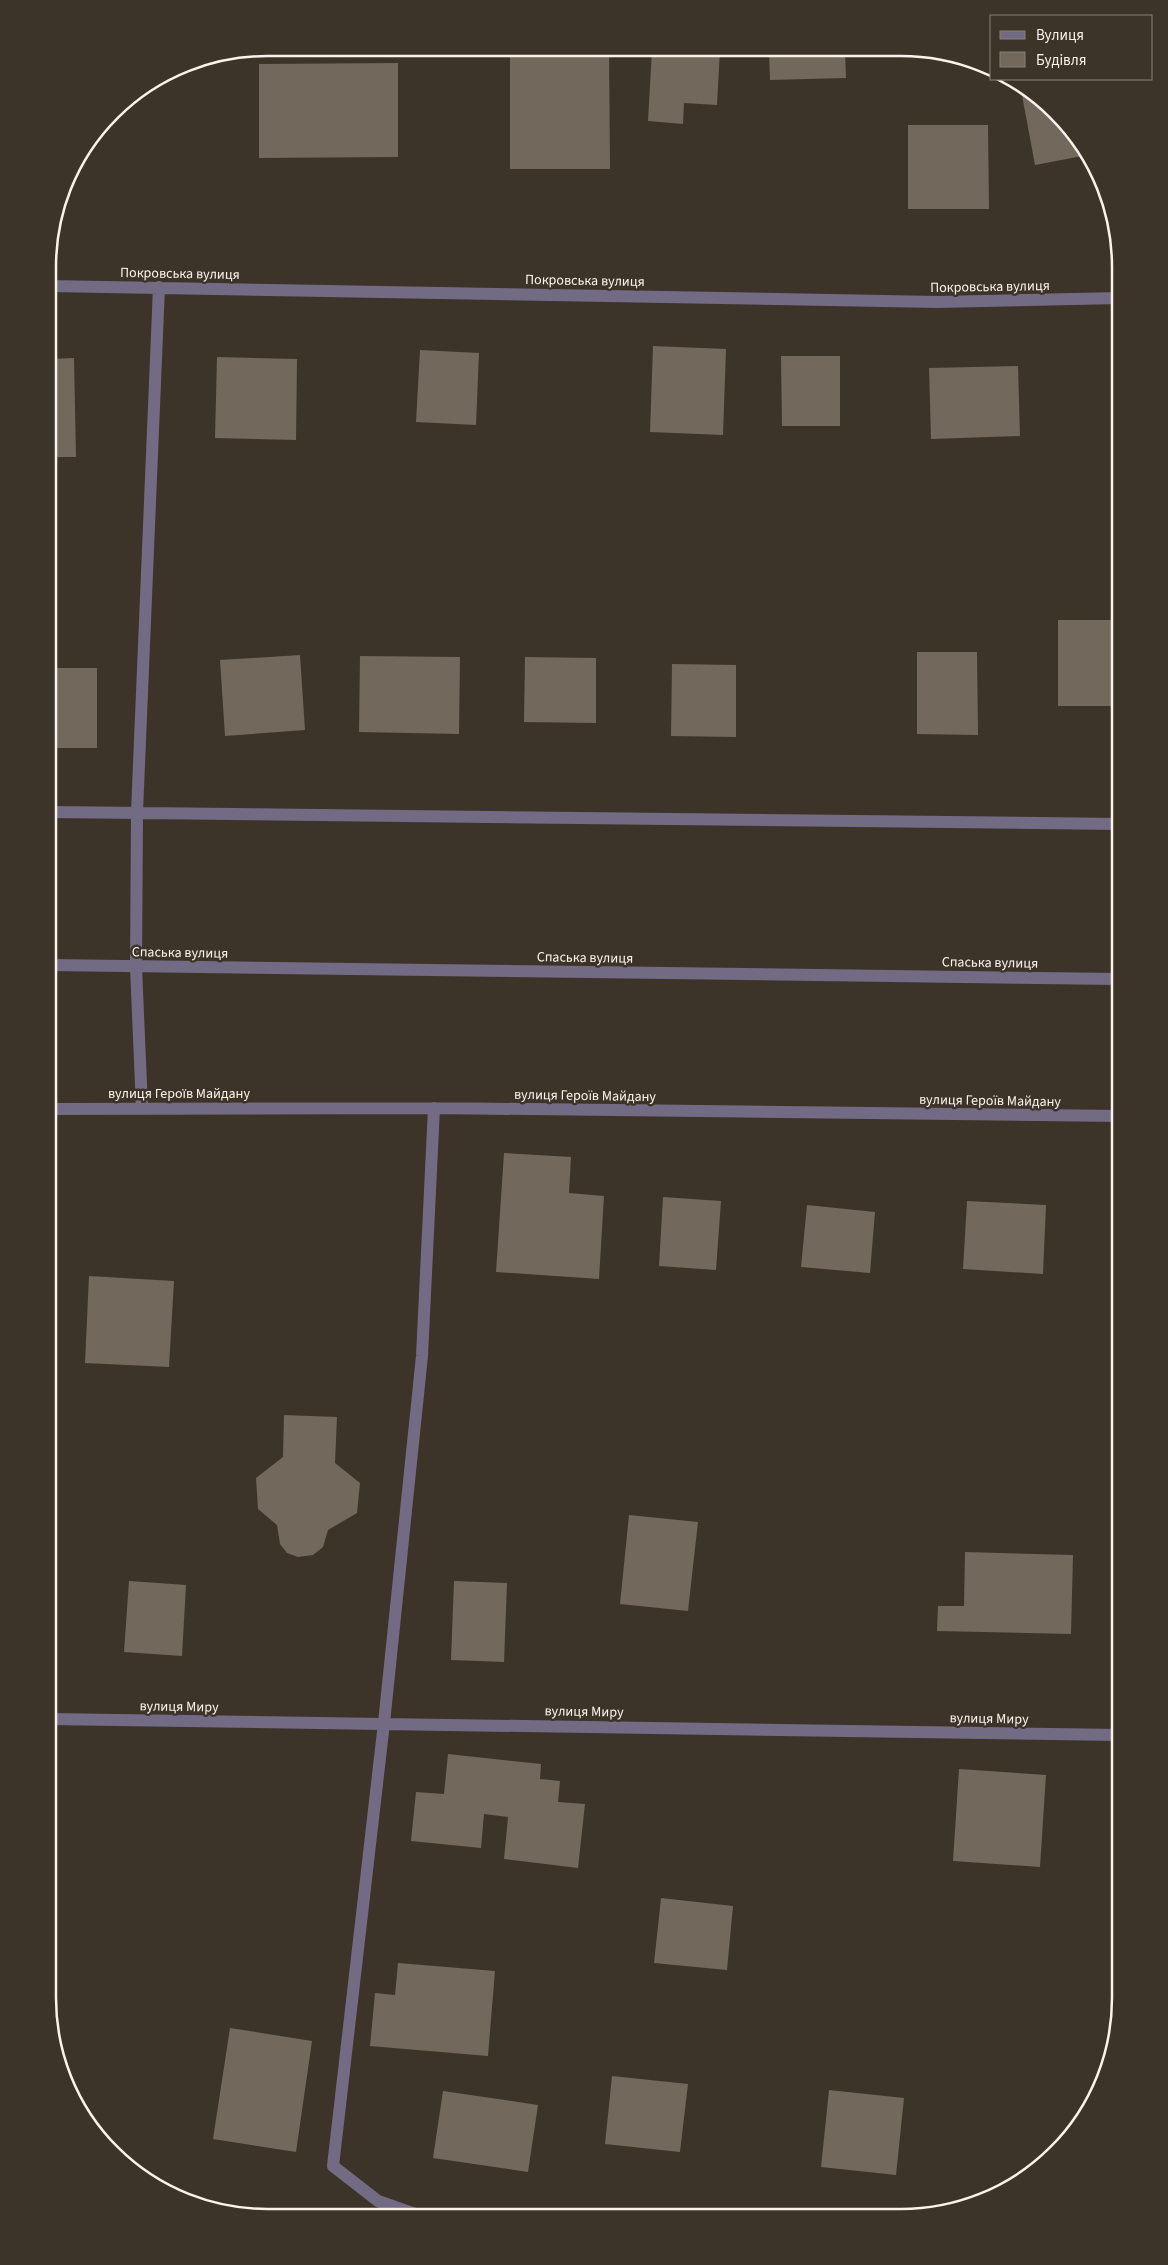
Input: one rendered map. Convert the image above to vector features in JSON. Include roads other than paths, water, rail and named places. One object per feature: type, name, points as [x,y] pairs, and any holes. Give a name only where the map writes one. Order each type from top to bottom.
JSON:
[{"type":"street","name":"Покровська вулиця","points":[[56,286],[938,302],[1112,298]]},
{"type":"street","points":[[142,1108],[136,967],[137,812],[158,287]]},
{"type":"street","points":[[56,812],[1112,824]]},
{"type":"street","name":"Спаська вулиця","points":[[56,965],[1112,979]]},
{"type":"street","points":[[400,2209],[378,2202],[333,2166],[384,1723],[422,1356],[434,1108]]},
{"type":"street","name":"вулиця Героїв Майдану","points":[[56,1109],[434,1108],[1112,1116]]},
{"type":"street","name":"вулиця Миру","points":[[56,1720],[384,1723],[1112,1735]]}]
